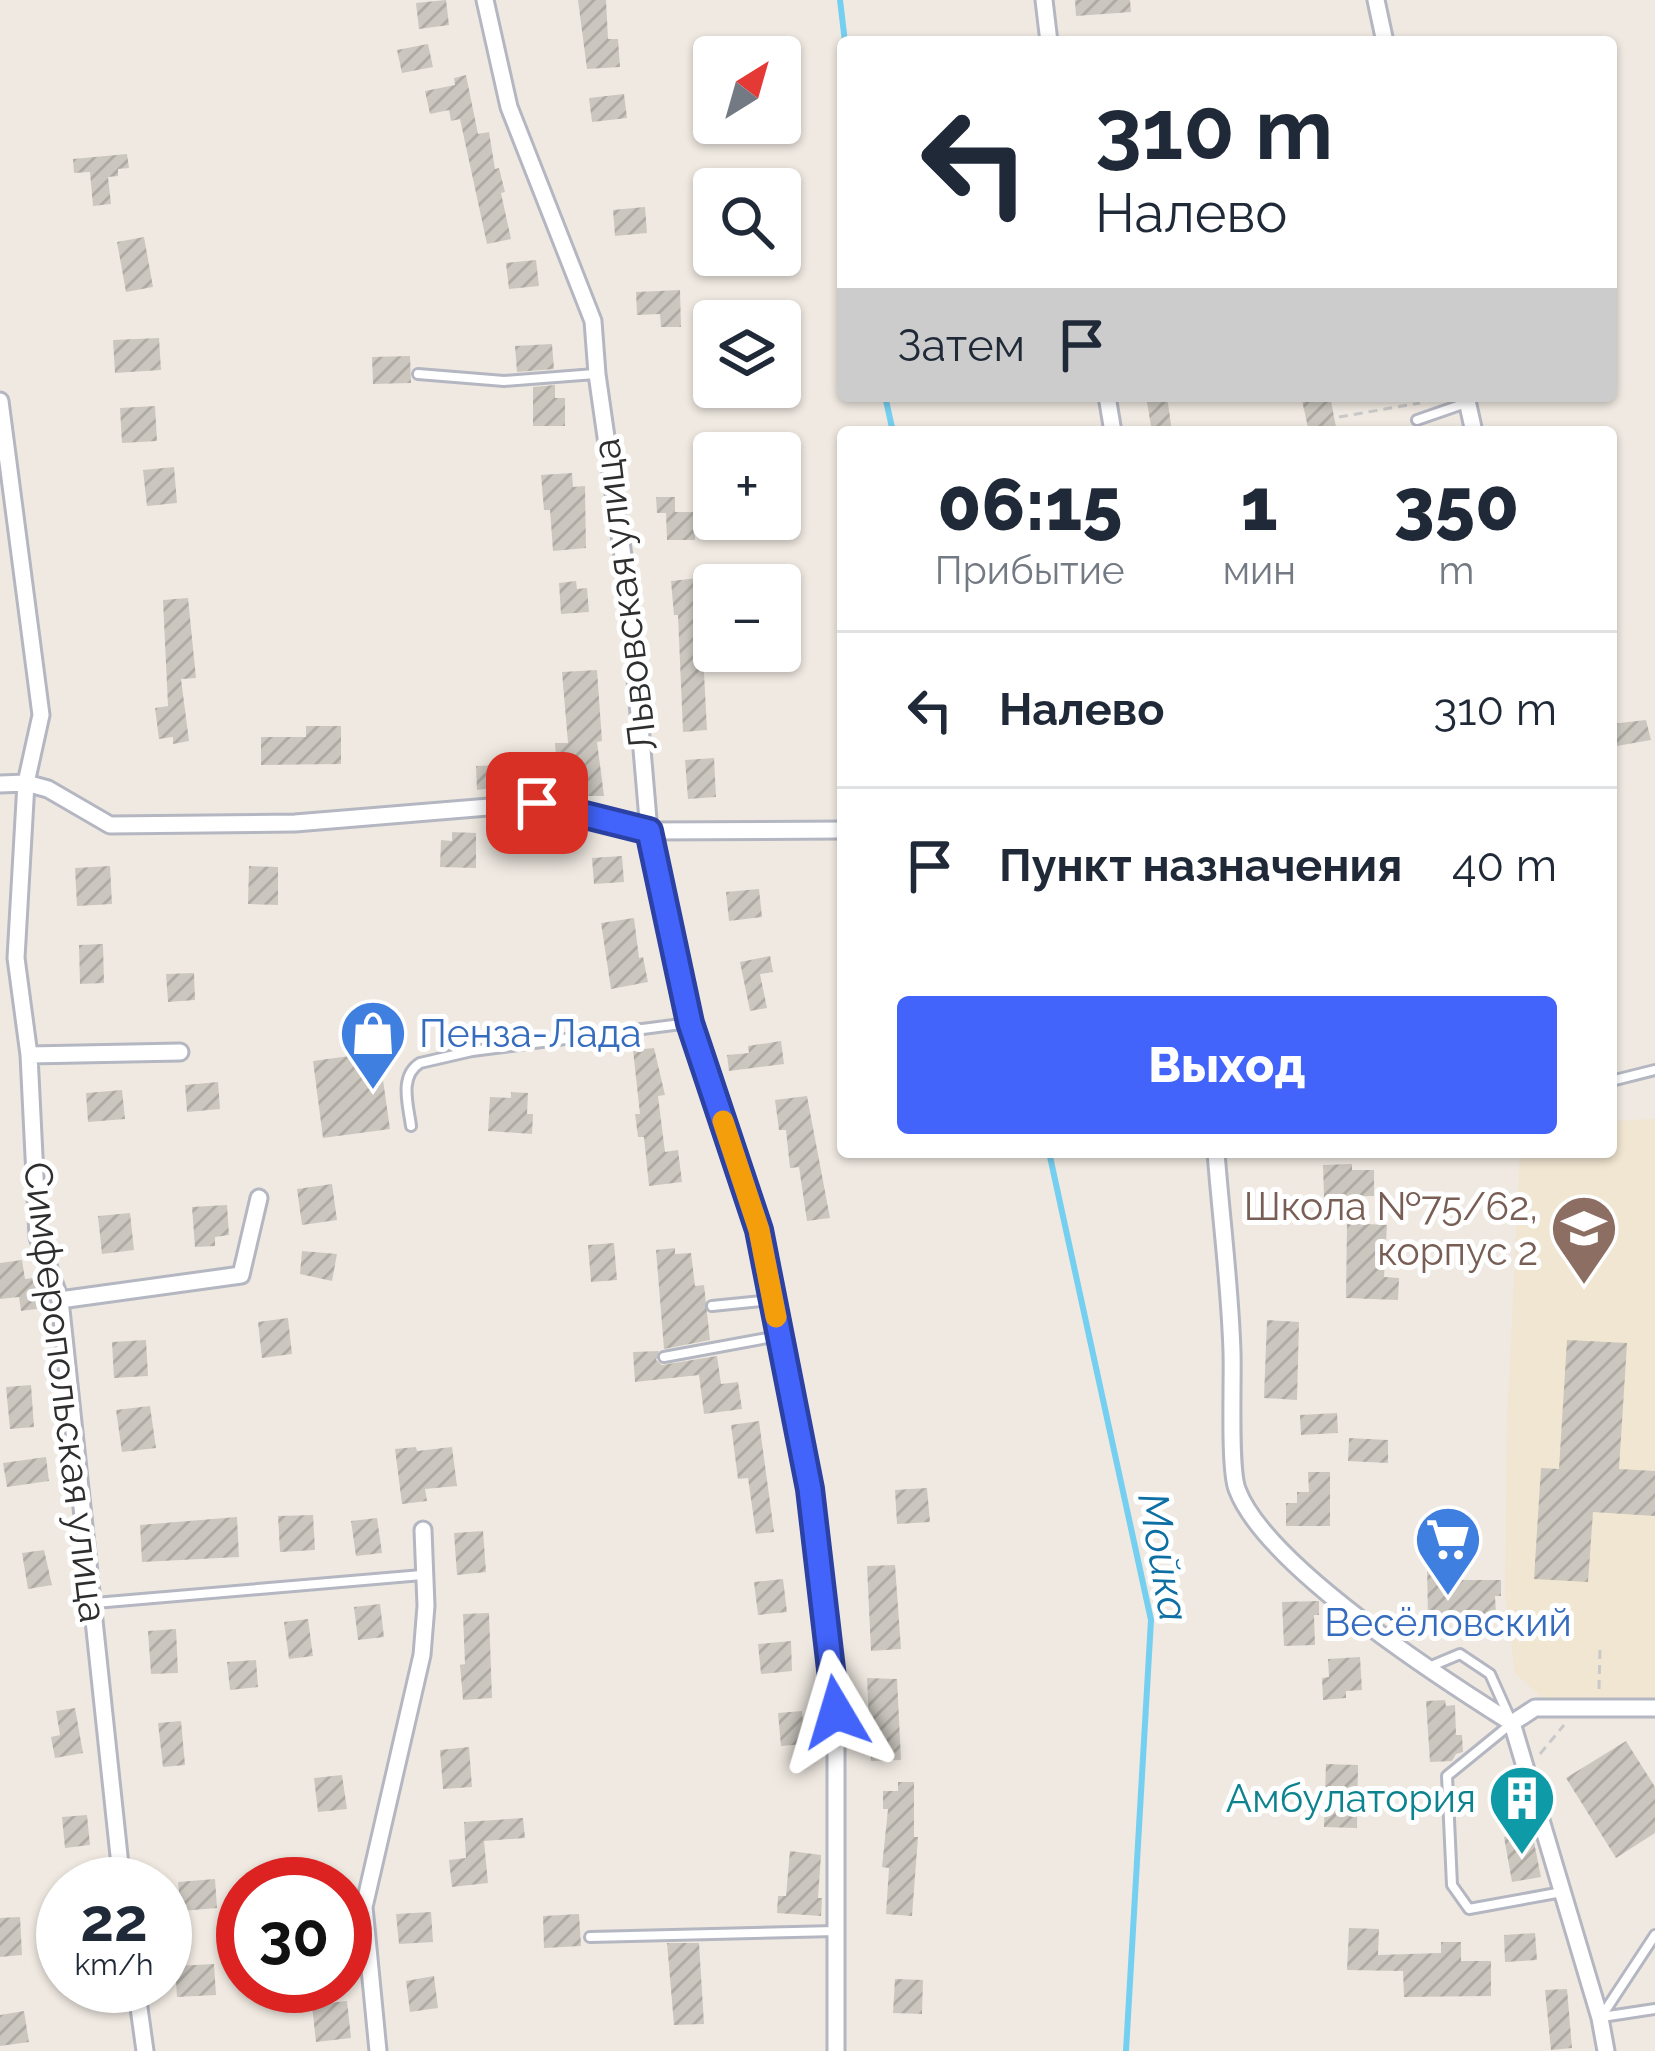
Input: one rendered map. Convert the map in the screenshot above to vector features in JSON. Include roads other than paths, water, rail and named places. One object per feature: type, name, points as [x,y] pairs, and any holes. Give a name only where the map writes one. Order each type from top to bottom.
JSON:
[{"type":"street","name":"Львовская улица","points":[[484,0],[509,107],[593,321],[629,598],[649,831],[690,1023],[759,1230],[810,1489],[836,1712],[836,2051]]},
{"type":"street","points":[[1044,0],[1048,36]]},
{"type":"street","points":[[1376,0],[1384,36]]},
{"type":"street","name":"Симферопольская улица","points":[[0,401],[41,715],[26,783],[16,958],[29,1055],[38,1237],[59,1300],[119,1857]]},
{"type":"street","points":[[0,784],[26,783],[48,789],[110,825],[296,823],[537,803],[649,831],[837,830]]},
{"type":"street","points":[[29,1055],[180,1052]]},
{"type":"street","points":[[1216,1158],[1232,1345],[1236,1487],[1264,1530],[1297,1566],[1425,1668],[1512,1724],[1606,2051]]},
{"type":"street","points":[[59,1300],[241,1275],[259,1198]]},
{"type":"street","points":[[378,2051],[364,1907],[422,1655],[423,1530]]},
{"type":"street","points":[[1512,1724],[1534,1708],[1655,1708]]},
{"type":"street","points":[[140,2013],[145,2051]]},
{"type":"lane","points":[[418,374],[504,381],[597,374]]},
{"type":"lane","points":[[1417,420],[1460,402]]},
{"type":"lane","points":[[411,1126],[406,1079],[419,1063],[472,1051],[690,1023]]},
{"type":"lane","points":[[1617,1080],[1655,1070]]},
{"type":"lane","points":[[712,1306],[772,1299]]},
{"type":"lane","points":[[664,1357],[779,1335]]},
{"type":"lane","points":[[95,1603],[425,1575]]},
{"type":"lane","points":[[1425,1668],[1460,1654],[1490,1674],[1512,1724],[1447,1776],[1452,1885],[1469,1909],[1564,1892]]},
{"type":"lane","points":[[590,1937],[838,1931]]},
{"type":"lane","points":[[1600,2018],[1655,1935]]},
{"type":"lane","points":[[1600,2018],[1655,2009]]},
{"type":"waterway","name":"Мойка","points":[[840,0],[844,36]]},
{"type":"waterway","name":"Мойка","points":[[886,402],[892,426]]},
{"type":"waterway","name":"Мойка","points":[[1050,1158],[1151,1620],[1126,2051]]},
{"type":"place","name":"Пенза-Лада","points":[[373,1092]]},
{"type":"place","name":"Школа №75/62, корпус 2","points":[[1584,1287]]},
{"type":"place","name":"Весёловский","points":[[1448,1598]]},
{"type":"place","name":"Амбулатория","points":[[1522,1857]]}]
